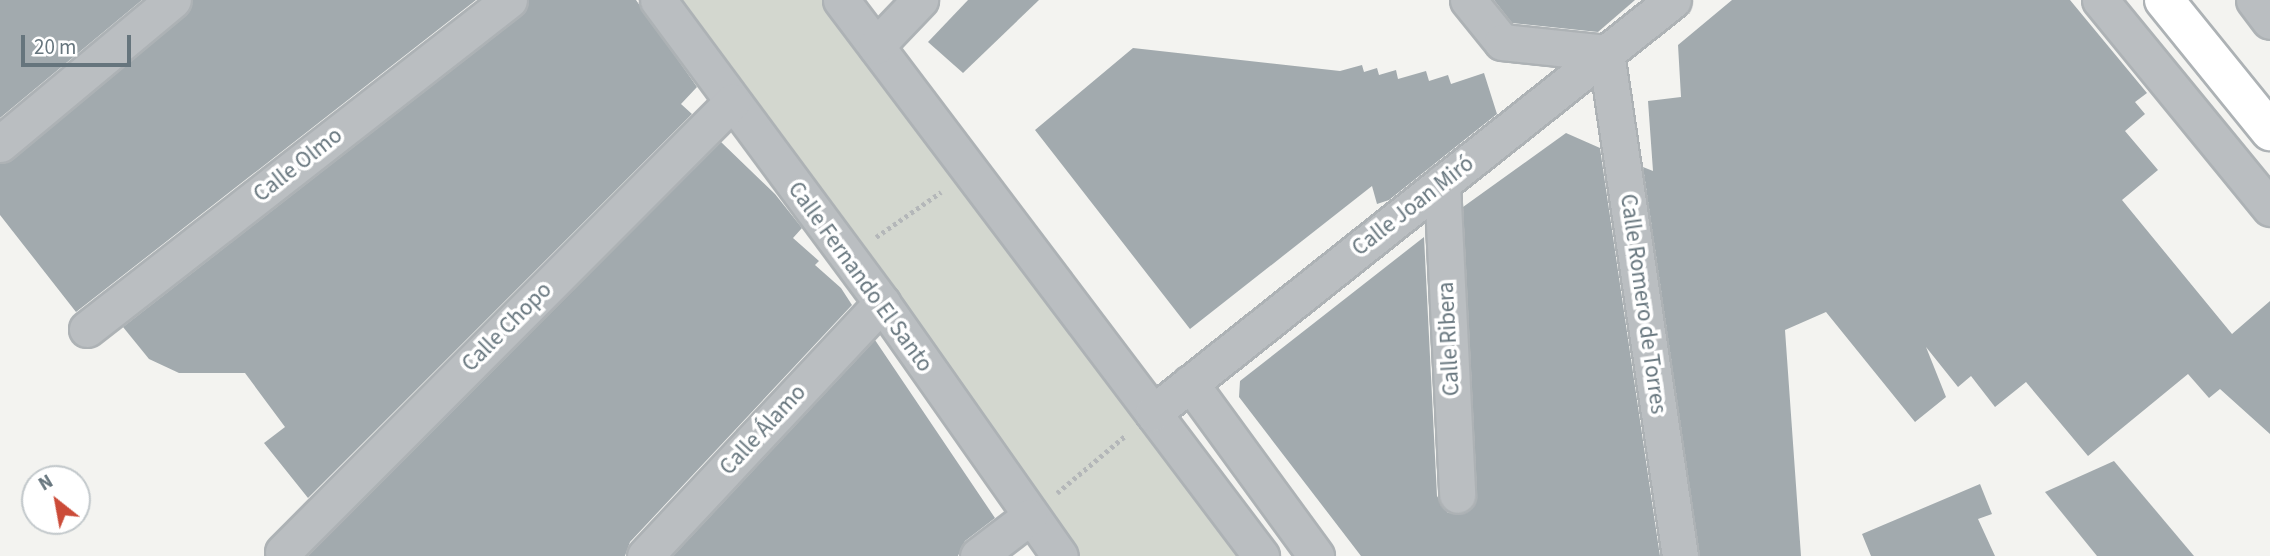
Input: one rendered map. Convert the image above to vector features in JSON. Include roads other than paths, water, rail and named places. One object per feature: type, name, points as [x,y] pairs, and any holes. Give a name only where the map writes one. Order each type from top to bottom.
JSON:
[{"type":"main road","points":[[2164,0],[2270,131]]},
{"type":"street","points":[[0,144],[173,0]]},
{"type":"street","name":"Calle Olmo","points":[[88,329],[509,0]]},
{"type":"street","name":"Calle Fernando El Santo","points":[[658,0],[846,258],[882,303],[1029,517],[1060,556]]},
{"type":"street","points":[[841,0],[1261,556]]},
{"type":"street","points":[[876,46],[920,0]]},
{"type":"street","points":[[1468,0],[1502,42],[1606,53]]},
{"type":"street","name":"Calle Joan Miró","points":[[1153,413],[1673,0]]},
{"type":"street","points":[[2100,0],[2176,97],[2270,208]]},
{"type":"street","points":[[2254,0],[2270,21]]},
{"type":"street","name":"Calle Romero de Torres","points":[[1606,53],[1680,556]]},
{"type":"street","points":[[2176,97],[2217,67]]},
{"type":"street","name":"Calle Chopo","points":[[283,552],[732,102]]},
{"type":"street","name":"Calle Ribera","points":[[1442,183],[1457,495]]},
{"type":"street","name":"Calle Álamo","points":[[645,556],[882,303]]},
{"type":"street","points":[[1190,383],[1316,556]]},
{"type":"street","points":[[978,556],[1029,517]]}]
